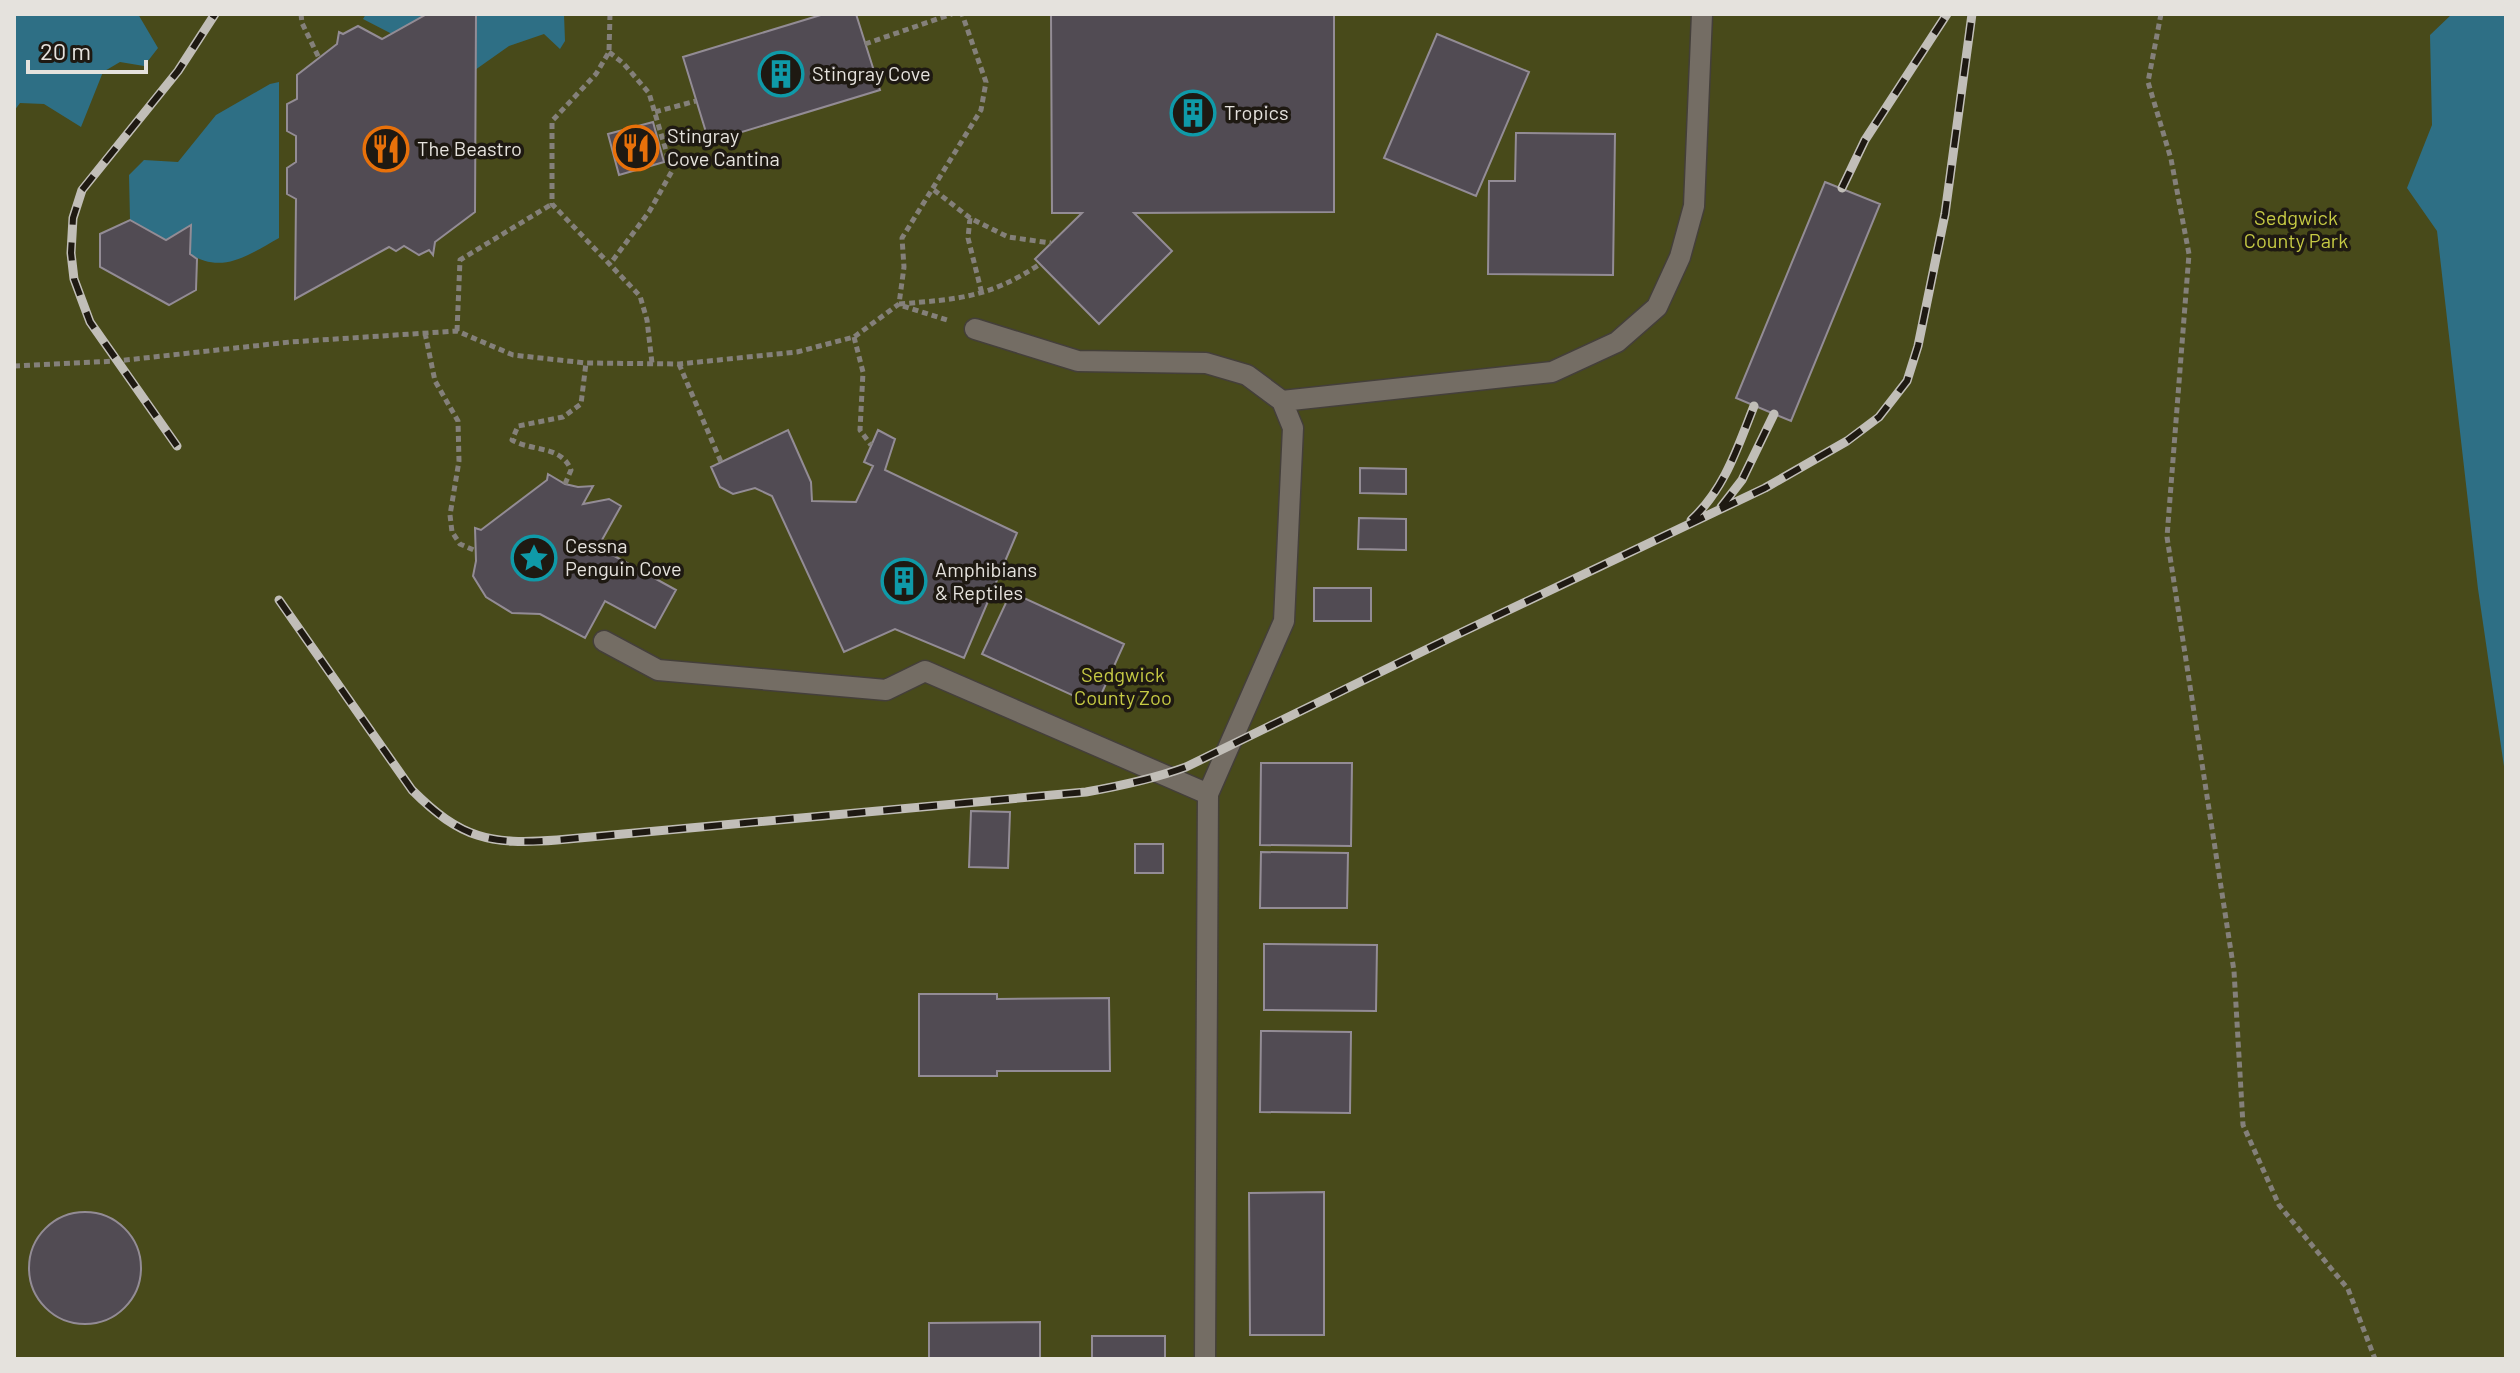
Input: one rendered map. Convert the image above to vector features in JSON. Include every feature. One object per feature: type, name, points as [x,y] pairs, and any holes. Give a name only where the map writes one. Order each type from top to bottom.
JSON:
[{"type":"lane","points":[[1282,401],[1552,372],[1617,342],[1657,307],[1680,257],[1694,206],[1702,14]]},
{"type":"lane","points":[[975,329],[1078,361],[1206,363],[1247,375],[1282,401],[1293,428],[1284,621],[1208,794],[1205,1359]]},
{"type":"lane","points":[[604,641],[658,670],[886,690],[925,671],[1208,794]]},
{"type":"path","points":[[301,14],[302,23],[319,58]]},
{"type":"path","points":[[610,14],[609,52],[596,74],[552,121],[552,204],[640,296],[647,320],[652,363]]},
{"type":"path","points":[[865,44],[952,14]]},
{"type":"path","points":[[899,304],[904,267],[902,238],[981,110],[986,82],[962,14]]},
{"type":"path","points":[[2161,14],[2148,82],[2171,159],[2189,254],[2167,537],[2234,971],[2243,1125],[2279,1205],[2348,1289],[2375,1359]]},
{"type":"path","points":[[609,52],[649,93],[672,171],[649,212],[610,264]]},
{"type":"path","points":[[654,112],[696,101]]},
{"type":"path","points":[[934,190],[970,218],[1008,237],[1051,243]]},
{"type":"path","points":[[457,331],[460,260],[552,204]]},
{"type":"path","points":[[970,218],[968,238],[982,294]]},
{"type":"path","points":[[14,366],[117,361],[290,342],[457,331],[513,355],[586,363],[679,364],[797,352],[854,337],[899,304],[957,300],[982,294],[1011,283],[1040,264]]},
{"type":"path","points":[[899,304],[975,329]]},
{"type":"path","points":[[425,333],[435,381],[458,421],[459,461],[450,515],[452,532],[460,544],[476,551]]},
{"type":"path","points":[[854,337],[863,372],[860,430],[871,445]]},
{"type":"path","points":[[565,484],[571,470],[567,459],[548,449],[525,447],[512,440],[518,426],[563,417],[581,404],[586,363]]},
{"type":"path","points":[[679,364],[721,462]]},
{"type":"green space","name":"Sedgwick County Zoo","points":[[14,14],[2506,14],[2506,1359],[14,1359]]},
{"type":"water","points":[[14,14],[138,14],[158,48],[144,66],[120,62],[103,72],[81,127],[44,104],[20,103],[14,111]]},
{"type":"water","points":[[366,14],[427,14],[392,34],[363,19]]},
{"type":"water","points":[[476,14],[564,14],[565,41],[560,49],[544,34],[509,46],[475,70]]},
{"type":"water","points":[[2452,14],[2506,14],[2506,780],[2478,589],[2437,231],[2407,188],[2432,125],[2430,35]]},
{"type":"water","points":[[279,82],[279,238],[236,260],[214,263],[190,254],[190,226],[166,240],[130,220],[129,175],[144,160],[178,162],[216,115],[270,84]]},
{"type":"building","name":"The Beastro","points":[[427,14],[476,14],[475,212],[435,242],[433,255],[429,250],[419,255],[404,246],[396,251],[389,247],[295,299],[296,199],[287,194],[287,168],[296,162],[296,136],[287,131],[287,104],[297,99],[297,75],[337,44],[339,32],[343,34],[358,26],[382,39]]},
{"type":"building","name":"Stingray Cove","points":[[824,14],[856,14],[880,90],[709,142],[683,57]]},
{"type":"building","name":"Tropics","points":[[1051,14],[1334,14],[1334,212],[1134,213],[1172,251],[1099,324],[1035,259],[1082,213],[1052,213]]},
{"type":"building","points":[[1437,34],[1529,72],[1476,196],[1384,158]]},
{"type":"building","name":"Stingray Cove Cantina","points":[[653,122],[664,162],[619,175],[608,134]]},
{"type":"building","points":[[1516,133],[1615,134],[1613,275],[1488,274],[1489,181],[1515,181]]},
{"type":"building","points":[[1825,182],[1880,204],[1791,421],[1736,398]]},
{"type":"building","points":[[130,220],[166,240],[191,225],[190,254],[197,259],[196,290],[169,305],[100,267],[100,234]]},
{"type":"building","name":"Amphibians & Reptiles","points":[[788,430],[811,482],[812,501],[856,502],[873,466],[864,462],[878,430],[895,439],[885,470],[1017,533],[964,658],[895,629],[844,652],[772,496],[755,488],[733,494],[720,487],[711,467]]},
{"type":"building","points":[[1360,468],[1406,469],[1406,494],[1360,493]]},
{"type":"building","points":[[548,474],[565,484],[593,486],[583,504],[609,499],[621,506],[598,547],[676,590],[655,628],[605,601],[585,638],[540,614],[512,613],[486,597],[473,576],[475,528],[481,530],[547,480]]},
{"type":"building","points":[[1359,518],[1406,519],[1406,550],[1358,549]]},
{"type":"building","points":[[1314,588],[1371,588],[1371,621],[1314,621]]},
{"type":"building","points":[[1011,592],[1124,644],[1096,706],[982,654]]},
{"type":"building","points":[[1261,763],[1352,763],[1351,846],[1260,845]]},
{"type":"building","points":[[971,811],[1010,812],[1008,868],[969,867]]},
{"type":"building","points":[[1135,844],[1163,844],[1163,873],[1135,873]]},
{"type":"building","points":[[1261,852],[1348,853],[1347,908],[1260,908]]},
{"type":"building","points":[[1264,944],[1377,945],[1376,1011],[1264,1010]]},
{"type":"building","points":[[919,994],[997,994],[997,999],[1109,998],[1110,1071],[997,1071],[997,1076],[919,1076]]},
{"type":"building","points":[[1261,1031],[1351,1032],[1350,1113],[1260,1112]]},
{"type":"building","points":[[1324,1192],[1324,1335],[1250,1335],[1249,1193]]},
{"type":"building","points":[[85,1212],[106,1216],[125,1228],[137,1247],[141,1268],[137,1289],[125,1308],[106,1320],[85,1324],[64,1320],[45,1308],[33,1289],[29,1268],[33,1247],[45,1228],[64,1216]]},
{"type":"building","points":[[1040,1322],[1040,1359],[929,1359],[929,1323]]},
{"type":"building","points":[[1092,1336],[1165,1336],[1165,1359],[1092,1359]]},
{"type":"railway","points":[[177,446],[90,322],[74,279],[71,253],[73,218],[82,190],[178,71],[215,14]]},
{"type":"railway","points":[[1842,188],[1865,140],[1947,14]]},
{"type":"railway","points":[[279,600],[412,790],[462,829],[495,839],[557,840],[1086,792],[1136,782],[1186,767],[1765,488],[1847,441],[1879,417],[1907,381],[1918,346],[1945,214],[1972,14]]},
{"type":"railway","points":[[1691,520],[1722,481],[1754,406]]},
{"type":"railway","points":[[1721,507],[1742,480],[1774,414]]},
{"type":"place","name":"Stingray Cove","points":[[781,74]]},
{"type":"place","name":"Tropics","points":[[1193,113]]},
{"type":"place","name":"Stingray Cove Cantina","points":[[636,148]]},
{"type":"place","name":"The Beastro","points":[[386,149]]},
{"type":"place","name":"Cessna Penguin Cove","points":[[534,558]]},
{"type":"place","name":"Amphibians & Reptiles","points":[[904,581]]},
{"type":"park label","name":"Sedgwick County Park","points":[[2296,230]]}]
